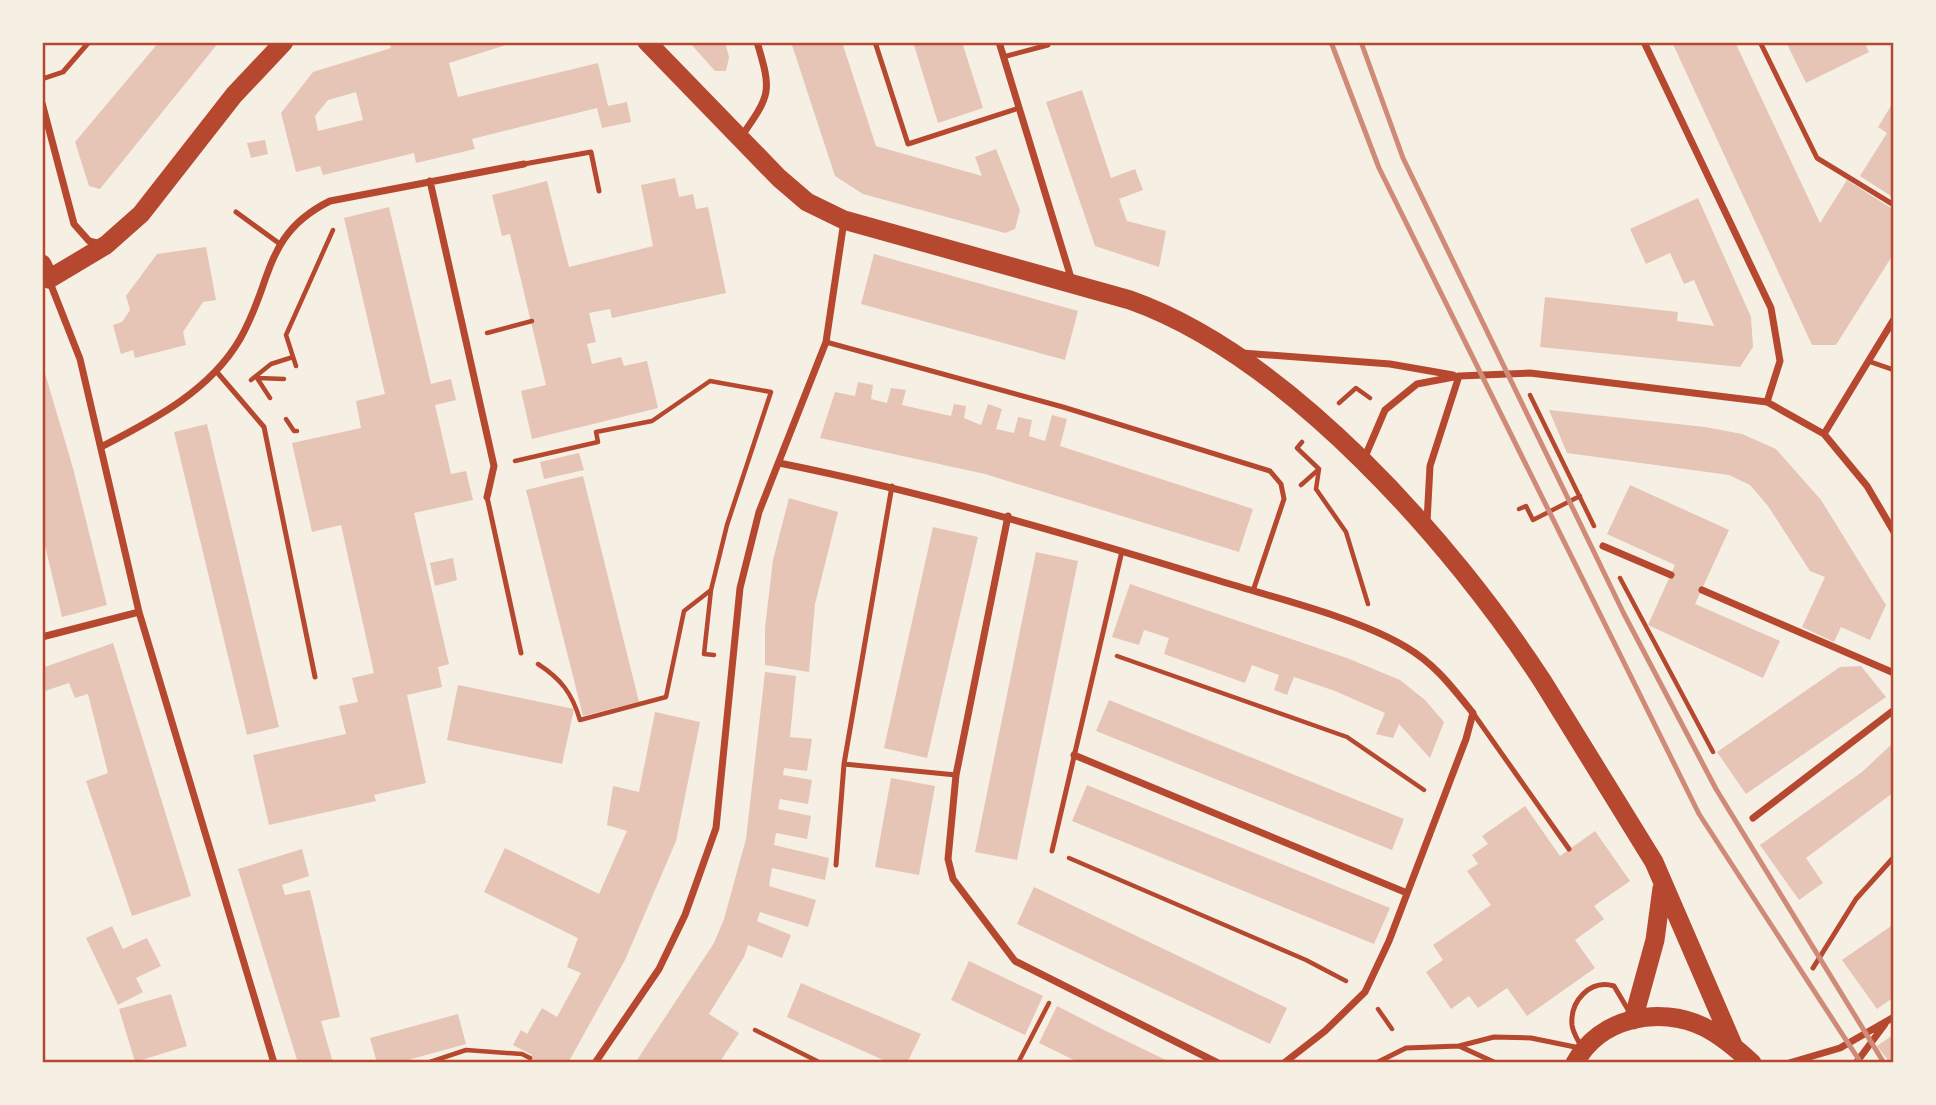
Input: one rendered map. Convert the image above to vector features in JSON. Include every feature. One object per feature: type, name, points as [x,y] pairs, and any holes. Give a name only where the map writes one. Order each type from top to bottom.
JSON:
[{"type":"highway","points":[[45,271],[106,245],[141,214],[234,95],[284,42]]},
{"type":"highway","points":[[647,42],[779,178],[807,202],[844,220],[1172,316],[1234,352],[1363,461],[1426,528],[1525,654],[1654,862],[1733,1045]]},
{"type":"highway","points":[[1633,1020],[1655,940],[1662,883]]},
{"type":"highway","points":[[1579,1056],[1608,1028],[1657,1016],[1680,1018],[1705,1027],[1733,1045],[1752,1063]]},
{"type":"street","points":[[741,137],[768,94],[767,75],[757,42]]},
{"type":"street","points":[[999,42],[1073,285]]},
{"type":"street","points":[[1644,42],[1770,308],[1780,361],[1767,402]]},
{"type":"street","points":[[42,103],[74,224],[89,240],[106,245]]},
{"type":"street","points":[[103,446],[163,415],[216,371],[240,339],[280,244],[304,214],[330,201],[524,164]]},
{"type":"street","points":[[430,181],[494,466],[487,498]]},
{"type":"street","points":[[595,1063],[659,969],[685,915],[716,828],[740,588],[759,512],[825,342],[844,220]]},
{"type":"street","points":[[45,271],[80,359],[103,446],[139,612],[274,1063]]},
{"type":"street","points":[[1824,434],[1894,319]]},
{"type":"street","points":[[1234,352],[1390,364],[1459,376]]},
{"type":"street","points":[[1363,461],[1385,410],[1417,384],[1459,376],[1530,373],[1767,402],[1824,434],[1867,486],[1894,532]]},
{"type":"street","points":[[1426,528],[1430,466],[1459,376]]},
{"type":"street","points":[[779,463],[892,486],[1008,516],[1253,591],[1376,632],[1435,666],[1473,713],[1442,802],[1365,992],[1325,1031],[1284,1063]]},
{"type":"street","points":[[1008,516],[956,775],[948,859],[953,879],[1015,961],[1218,1063]]},
{"type":"street","points":[[1603,546],[1671,575]]},
{"type":"street","points":[[1702,590],[1894,673]]},
{"type":"street","points":[[42,637],[139,612]]},
{"type":"street","points":[[1753,818],[1894,710]]},
{"type":"street","points":[[1074,755],[1407,893]]},
{"type":"street","points":[[1789,1063],[1831,1052],[1891,1019]]},
{"type":"street","points":[[1856,1063],[1891,1019]]},
{"type":"lane","points":[[42,79],[63,72],[89,42]]},
{"type":"lane","points":[[875,42],[908,144],[1019,108]]},
{"type":"lane","points":[[1760,42],[1817,158],[1894,205]]},
{"type":"lane","points":[[1003,57],[1048,45]]},
{"type":"lane","points":[[524,164],[591,152],[599,191]]},
{"type":"lane","points":[[236,212],[280,244]]},
{"type":"lane","points":[[825,342],[1063,407],[1269,471],[1281,484],[1284,499],[1253,591]]},
{"type":"lane","points":[[1868,361],[1894,370]]},
{"type":"lane","points":[[216,371],[264,427],[315,677]]},
{"type":"lane","points":[[836,865],[844,764],[892,486]]},
{"type":"lane","points":[[487,498],[521,653]]},
{"type":"lane","points":[[1052,851],[1122,551]]},
{"type":"lane","points":[[1473,713],[1569,849]]},
{"type":"lane","points":[[844,764],[956,775]]},
{"type":"lane","points":[[1813,968],[1856,900],[1894,857]]},
{"type":"lane","points":[[1579,1056],[1572,1029],[1573,1011],[1581,997],[1592,987],[1602,983],[1614,986],[1633,1020]]},
{"type":"lane","points":[[1376,1063],[1406,1048],[1459,1046],[1494,1037],[1531,1038],[1579,1056]]},
{"type":"lane","points":[[1459,1046],[1496,1063]]},
{"type":"path","points":[[296,366],[286,335],[333,230]]},
{"type":"path","points":[[466,338],[532,321]]},
{"type":"path","points":[[271,364],[293,357]]},
{"type":"path","points":[[257,378],[284,379]]},
{"type":"path","points":[[494,466],[598,442],[596,432],[652,421],[710,381],[771,392],[727,525],[711,590],[704,654],[735,657]]},
{"type":"path","points":[[1319,422],[1356,388],[1385,410]]},
{"type":"path","points":[[1539,412],[1603,546],[1713,752]]},
{"type":"path","points":[[1319,469],[1316,489],[1346,532],[1376,632]]},
{"type":"path","points":[[1519,509],[1526,506],[1533,520],[1580,496]]},
{"type":"path","points":[[521,653],[555,675],[573,695],[580,720],[666,697],[684,611],[711,590]]},
{"type":"path","points":[[1099,650],[1348,737],[1442,802]]},
{"type":"path","points":[[1052,851],[1306,960],[1365,992]]},
{"type":"path","points":[[1018,1063],[1059,983]]},
{"type":"path","points":[[755,1030],[821,1063]]},
{"type":"path","points":[[427,1063],[466,1050],[522,1054],[530,1058]]},
{"type":"building","points":[[159,42],[219,42],[100,189],[89,186],[75,142]]},
{"type":"building","points":[[389,42],[505,42],[506,45],[449,63],[458,97],[598,63],[608,106],[627,102],[631,122],[602,128],[597,108],[472,139],[475,149],[416,163],[414,153],[323,175],[320,166],[296,172],[281,113],[313,72],[391,48]],"holes":[[[356,92],[363,120],[318,131],[315,116],[328,100]]]},
{"type":"building","points":[[689,42],[725,42],[729,57],[726,71],[715,71]]},
{"type":"building","points":[[791,42],[842,42],[876,146],[982,176],[975,157],[996,149],[1020,210],[1015,229],[1005,233],[863,194],[835,176]]},
{"type":"building","points":[[913,42],[962,42],[983,108],[938,123]]},
{"type":"building","points":[[1672,42],[1735,42],[1820,223],[1847,180],[1894,210],[1894,253],[1836,345],[1812,345]]},
{"type":"building","points":[[1786,42],[1864,42],[1869,52],[1806,83]]},
{"type":"building","points":[[1082,90],[1111,178],[1135,169],[1143,190],[1119,199],[1127,221],[1166,231],[1159,267],[1095,246],[1046,102]]},
{"type":"building","points":[[1894,101],[1894,198],[1860,176],[1887,133],[1878,127]]},
{"type":"building","points":[[265,140],[268,154],[251,158],[247,143]]},
{"type":"building","points":[[675,178],[679,197],[693,194],[696,209],[708,207],[726,293],[612,318],[610,309],[589,313],[596,342],[587,344],[592,364],[621,357],[624,366],[647,361],[658,408],[532,439],[521,391],[546,385],[510,234],[502,236],[492,195],[547,181],[569,267],[653,246],[641,185]]},
{"type":"building","points":[[1698,198],[1751,317],[1753,347],[1740,367],[1540,347],[1545,297],[1678,312],[1677,321],[1714,326],[1694,280],[1684,284],[1670,253],[1646,264],[1630,229]]},
{"type":"building","points":[[389,207],[431,384],[451,379],[456,400],[435,405],[451,474],[466,471],[473,500],[414,513],[449,664],[438,667],[442,687],[407,695],[426,783],[374,795],[376,801],[269,825],[253,755],[346,734],[339,706],[358,702],[352,678],[374,673],[341,525],[312,532],[292,443],[361,428],[356,401],[385,394],[344,218]]},
{"type":"building","points":[[206,247],[216,300],[203,302],[183,332],[186,345],[135,358],[133,350],[121,354],[113,325],[122,322],[130,310],[126,296],[157,254]]},
{"type":"building","points":[[874,254],[1078,311],[1065,360],[861,304]]},
{"type":"building","points":[[42,363],[73,468],[107,605],[62,617],[42,533]]},
{"type":"building","points":[[858,382],[873,385],[871,399],[887,403],[891,388],[906,390],[902,405],[951,416],[954,404],[966,406],[964,418],[981,425],[988,404],[1002,409],[996,429],[1014,433],[1018,417],[1032,420],[1029,436],[1045,441],[1052,415],[1067,419],[1060,446],[1253,509],[1239,552],[985,474],[820,438],[835,392],[855,396]]},
{"type":"building","points":[[1549,410],[1705,427],[1742,434],[1776,449],[1821,500],[1886,605],[1870,640],[1841,627],[1834,642],[1802,627],[1825,577],[1810,571],[1768,506],[1750,485],[1729,475],[1567,453]]},
{"type":"building","points":[[207,424],[279,727],[247,735],[174,432]]},
{"type":"building","points":[[579,453],[584,470],[544,479],[540,462]]},
{"type":"building","points":[[583,476],[639,702],[583,716],[526,490]]},
{"type":"building","points":[[1630,485],[1729,530],[1695,604],[1780,641],[1763,678],[1648,625],[1675,565],[1607,534]]},
{"type":"building","points":[[789,498],[838,512],[815,604],[809,672],[765,665],[765,628],[773,560]]},
{"type":"building","points":[[933,527],[978,537],[927,758],[884,748]]},
{"type":"building","points":[[1036,552],[1078,561],[1017,860],[975,852]]},
{"type":"building","points":[[453,558],[457,580],[435,586],[430,563]]},
{"type":"building","points":[[1130,584],[1347,658],[1400,680],[1425,700],[1444,722],[1430,758],[1399,724],[1393,738],[1376,734],[1385,713],[1335,691],[1294,677],[1287,695],[1274,690],[1279,675],[1252,665],[1245,683],[1164,654],[1169,638],[1144,630],[1139,645],[1112,637]]},
{"type":"building","points":[[113,643],[191,896],[132,916],[86,781],[108,773],[88,694],[75,698],[69,683],[42,692],[42,668]]},
{"type":"building","points":[[1861,666],[1886,697],[1746,794],[1717,752],[1840,667]]},
{"type":"building","points":[[765,672],[796,676],[790,737],[812,739],[807,771],[784,768],[783,775],[812,780],[808,804],[780,799],[778,809],[811,816],[807,839],[776,833],[774,845],[829,858],[825,880],[772,868],[769,886],[816,900],[808,927],[760,912],[757,921],[791,935],[782,958],[748,945],[744,957],[709,1014],[739,1033],[719,1063],[635,1063],[714,943],[724,919],[746,839]]},
{"type":"building","points":[[458,685],[574,709],[562,764],[447,740]]},
{"type":"building","points":[[1109,700],[1404,819],[1392,850],[1096,731]]},
{"type":"building","points":[[655,712],[700,722],[676,841],[625,960],[568,1063],[527,1063],[532,1055],[513,1045],[521,1030],[527,1034],[542,1008],[557,1017],[581,973],[567,967],[578,938],[484,892],[505,848],[599,894],[627,831],[607,825],[613,786],[639,792]]},
{"type":"building","points":[[1894,742],[1894,792],[1806,858],[1823,883],[1799,900],[1760,845],[1862,772]]},
{"type":"building","points":[[891,778],[935,786],[919,875],[875,867]]},
{"type":"building","points":[[1087,785],[1390,908],[1374,944],[1072,821]]},
{"type":"building","points":[[1525,806],[1560,856],[1595,831],[1630,881],[1594,906],[1604,919],[1575,940],[1595,968],[1527,1016],[1507,988],[1478,1008],[1469,996],[1451,1009],[1426,972],[1443,960],[1433,945],[1491,905],[1467,871],[1478,864],[1472,855],[1488,844],[1482,836]]},
{"type":"building","points":[[302,849],[309,876],[282,885],[285,895],[310,890],[340,1017],[321,1021],[333,1063],[298,1063],[238,869]]},
{"type":"building","points":[[1034,887],[1287,1008],[1270,1044],[1017,924]]},
{"type":"building","points":[[1894,924],[1894,997],[1877,1009],[1842,960]]},
{"type":"building","points":[[112,926],[123,949],[147,938],[161,966],[136,978],[143,992],[118,1005],[86,938]]},
{"type":"building","points":[[969,961],[1043,996],[1025,1035],[951,1000]]},
{"type":"building","points":[[801,983],[921,1034],[907,1063],[890,1063],[787,1017]]},
{"type":"building","points":[[171,994],[187,1046],[135,1062],[119,1009]]},
{"type":"building","points":[[1057,1006],[1172,1063],[1080,1063],[1039,1043]]},
{"type":"building","points":[[458,1014],[466,1044],[397,1063],[377,1063],[370,1038]]},
{"type":"building","points":[[1894,1034],[1894,1063],[1890,1063],[1877,1046]]},
{"type":"railway","points":[[1331,42],[1379,168],[1699,814],[1861,1063]]},
{"type":"railway","points":[[1361,42],[1403,158],[1624,614],[1716,789],[1884,1063]]}]
